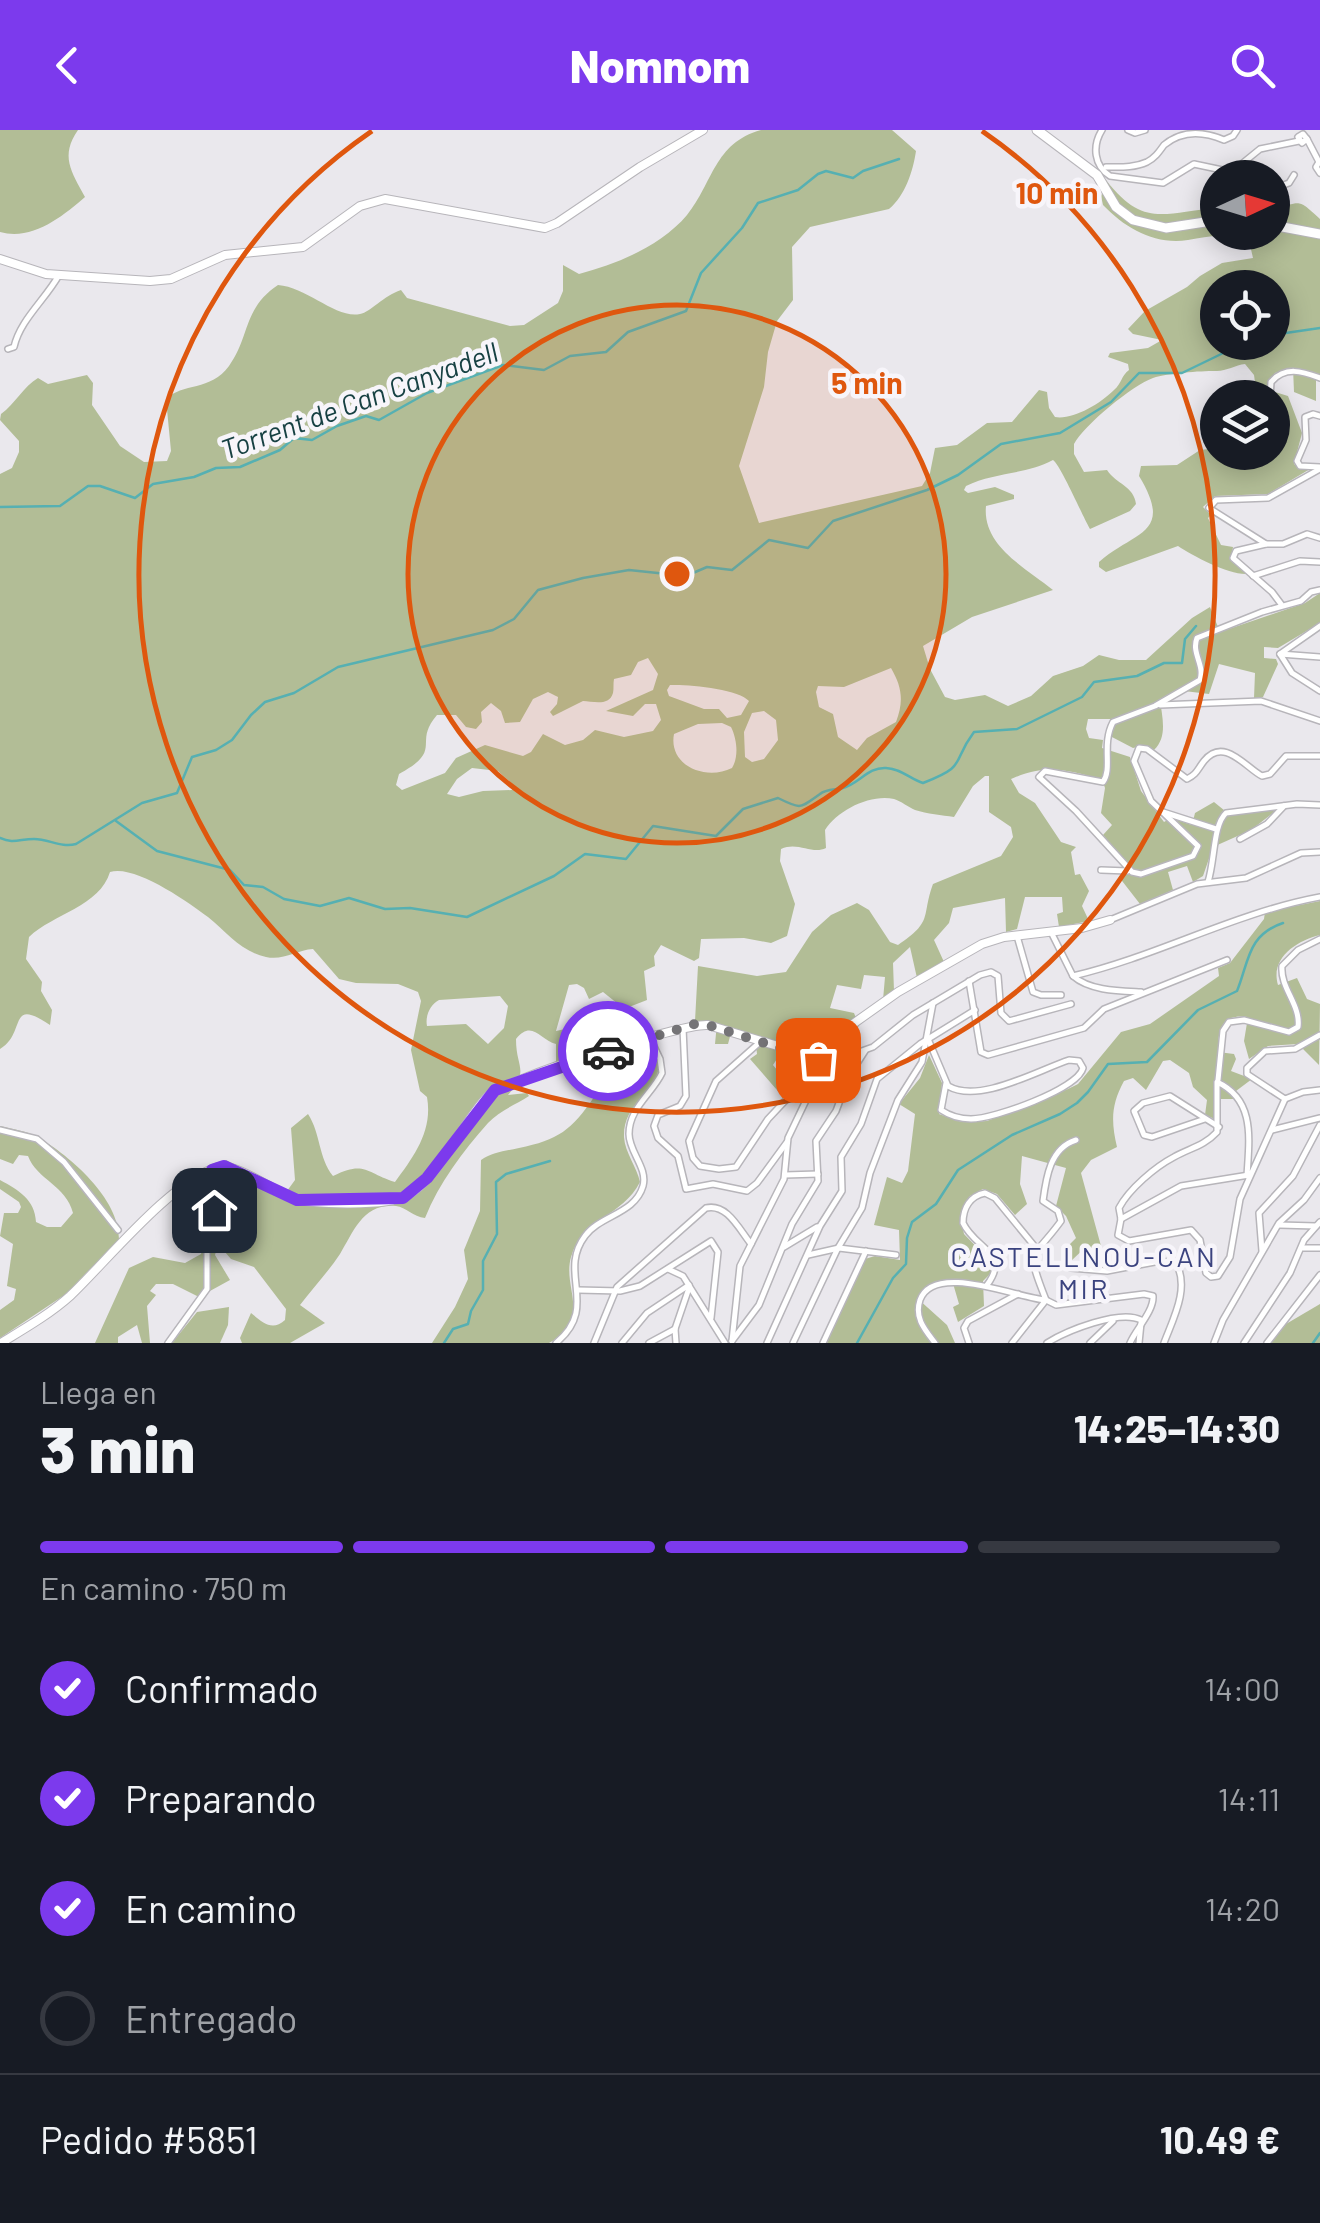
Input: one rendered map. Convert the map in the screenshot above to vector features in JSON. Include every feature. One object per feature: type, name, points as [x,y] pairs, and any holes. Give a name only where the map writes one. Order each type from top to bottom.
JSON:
[{"type":"main road","points":[[1037,130],[1097,175],[1116,207],[1133,220],[1166,228],[1200,223]]},
{"type":"main road","points":[[1290,227],[1320,232]]},
{"type":"street","points":[[0,259],[59,275],[172,279],[225,255],[304,247],[360,206],[385,199],[515,224],[550,226],[702,130]]},
{"type":"street","points":[[1102,130],[1095,154],[1108,172],[1118,176],[1164,183],[1188,166],[1200,165]]},
{"type":"street","points":[[1128,130],[1145,130]]},
{"type":"street","points":[[1103,165],[1114,163],[1119,167],[1148,162],[1167,142],[1184,132],[1201,130],[1224,140],[1237,130]]},
{"type":"street","points":[[1290,130],[1302,138],[1320,167]]},
{"type":"street","points":[[1248,160],[1260,150],[1302,138]]},
{"type":"street","points":[[1290,182],[1294,175]]},
{"type":"street","points":[[8,349],[14,347],[20,329],[52,290],[59,275]]},
{"type":"street","points":[[1273,380],[1296,371],[1320,378]]},
{"type":"street","points":[[1320,416],[1304,417],[1306,440],[1297,459],[1300,466],[1320,468]]},
{"type":"street","points":[[1266,544],[1210,510],[1209,505],[1216,500],[1268,498],[1320,468]]},
{"type":"street","points":[[1281,605],[1234,561],[1234,552],[1283,544],[1307,534],[1320,538]]},
{"type":"street","points":[[1253,576],[1300,561],[1320,562]]},
{"type":"street","points":[[1129,871],[1076,811],[1039,778],[1045,771],[1103,782],[1108,774],[1105,745],[1113,722],[1157,705],[1200,680],[1196,638],[1281,605],[1301,602],[1311,592],[1320,590]]},
{"type":"street","points":[[1280,654],[1320,626]]},
{"type":"street","points":[[1280,654],[1320,656]]},
{"type":"street","points":[[1280,654],[1292,672],[1320,691]]},
{"type":"street","points":[[1157,705],[1261,701],[1320,721]]},
{"type":"street","points":[[1101,870],[1141,874],[1188,858],[1197,851],[1198,844],[1148,796],[1136,766],[1134,756],[1138,748],[1147,749],[1187,779],[1196,774],[1208,757],[1219,752],[1236,756],[1262,776],[1270,774],[1286,756],[1320,756]]},
{"type":"street","points":[[1208,882],[1217,850],[1216,830],[1220,819],[1230,811],[1320,805]]},
{"type":"street","points":[[1240,839],[1273,820],[1284,806]]},
{"type":"street","points":[[1160,811],[1216,830]]},
{"type":"street","points":[[1,1343],[63,1301],[126,1238],[202,1176],[232,1168],[297,1200],[403,1198],[427,1178],[495,1090],[683,1026],[708,1025],[801,1053],[817,1052],[912,984],[982,944],[1110,920],[1208,882],[1246,878],[1301,853],[1320,852]]},
{"type":"street","points":[[1073,976],[1155,952],[1270,907],[1320,898]]},
{"type":"street","points":[[1051,932],[1078,981],[1113,990],[1148,992]]},
{"type":"street","points":[[1016,935],[1033,992],[1061,994]]},
{"type":"street","points":[[1320,938],[1298,950],[1282,966],[1282,978],[1299,1018],[1298,1027],[1290,1032],[1244,1020],[1229,1022],[1222,1031],[1219,1127],[1206,1143],[1168,1161],[1126,1197],[1119,1208],[1122,1218],[1117,1232],[1124,1240],[1183,1230],[1194,1232],[1200,1240],[1204,1270],[1215,1277],[1230,1257],[1238,1205],[1285,1099],[1320,1090]]},
{"type":"street","points":[[969,981],[981,1052],[988,1055],[1084,1028],[1104,1009],[1227,960]]},
{"type":"street","points":[[760,1042],[712,1086],[689,1141],[693,1158],[702,1167],[736,1167],[768,1119],[817,1067],[865,1051],[933,1002],[988,972],[997,974],[1001,1013],[1009,1021],[1071,1004]]},
{"type":"street","points":[[794,1343],[838,1248],[862,1208],[870,1173],[895,1106],[917,1073],[928,1040],[933,1002]]},
{"type":"street","points":[[767,1343],[820,1226],[842,1191],[841,1157],[861,1124],[877,1079],[975,1010]]},
{"type":"street","points":[[683,1026],[686,1096],[680,1106],[656,1116],[654,1126],[658,1138],[678,1156],[686,1189],[714,1184],[741,1192],[750,1190],[787,1142],[810,1092],[817,1052]]},
{"type":"street","points":[[1285,1099],[1248,1074],[1247,1068],[1265,1051],[1295,1050],[1320,1035]]},
{"type":"street","points":[[556,1343],[577,1312],[574,1264],[586,1233],[627,1207],[643,1186],[629,1135],[636,1109],[662,1073],[649,1036]]},
{"type":"street","points":[[928,1040],[946,1083],[970,1094],[1069,1060],[1079,1061],[1082,1068],[1080,1077],[1071,1084],[1009,1111],[978,1118],[941,1110],[946,1083]]},
{"type":"street","points":[[730,1342],[759,1305],[799,1210],[817,1183],[816,1141],[836,1111],[848,1076],[865,1051]]},
{"type":"street","points":[[1218,1082],[1237,1097],[1250,1123],[1249,1175]]},
{"type":"street","points":[[1204,1119],[1152,1137],[1144,1135],[1134,1111],[1144,1103],[1170,1096],[1219,1127]]},
{"type":"street","points":[[1272,1130],[1320,1121]]},
{"type":"street","points":[[1262,1252],[1259,1213],[1292,1176],[1320,1121]]},
{"type":"street","points":[[0,1130],[36,1140],[64,1162],[126,1238]]},
{"type":"street","points":[[1046,1300],[1034,1270],[1036,1248],[1061,1222],[1058,1211],[1043,1201],[1052,1162],[1066,1143],[1076,1140]]},
{"type":"street","points":[[730,1342],[737,1279],[785,1176],[787,1142]]},
{"type":"street","points":[[168,1343],[207,1289],[207,1251],[220,1188],[217,1173]]},
{"type":"street","points":[[785,1176],[818,1174]]},
{"type":"street","points":[[1122,1218],[1182,1186],[1249,1175]]},
{"type":"street","points":[[1214,1343],[1278,1225],[1320,1178]]},
{"type":"street","points":[[987,1285],[996,1272],[996,1262],[963,1224],[966,1206],[974,1197],[985,1193],[995,1198],[1036,1248]]},
{"type":"street","points":[[594,1343],[615,1291],[708,1207],[725,1211],[751,1244]]},
{"type":"street","points":[[1278,1225],[1318,1224]]},
{"type":"street","points":[[1244,1343],[1318,1224]]},
{"type":"street","points":[[781,1248],[820,1226]]},
{"type":"street","points":[[578,1290],[615,1291],[640,1286],[710,1241],[716,1244],[718,1262],[711,1318]]},
{"type":"street","points":[[808,1256],[838,1248],[896,1255]]},
{"type":"street","points":[[1300,1250],[1320,1248]]},
{"type":"street","points":[[823,1343],[866,1250]]},
{"type":"street","points":[[1071,1268],[1107,1271],[1160,1261],[1176,1263],[1182,1288],[1164,1343]]},
{"type":"street","points":[[668,1269],[680,1273],[730,1342]]},
{"type":"street","points":[[1267,1343],[1320,1275]]},
{"type":"street","points":[[935,1343],[919,1318],[919,1306],[925,1292],[944,1285],[987,1285],[1069,1306],[1151,1295],[1152,1306],[1130,1343]]},
{"type":"street","points":[[676,1343],[675,1329],[690,1286]]},
{"type":"street","points":[[622,1343],[644,1316],[690,1286]]},
{"type":"street","points":[[969,1343],[964,1328],[968,1321],[1018,1294]]},
{"type":"street","points":[[1012,1343],[1046,1300]]},
{"type":"street","points":[[1047,1343],[1072,1330],[1114,1318],[1130,1316],[1141,1320]]},
{"type":"street","points":[[1090,1343],[1114,1318]]},
{"type":"street","points":[[1139,1343],[1141,1320]]},
{"type":"street","points":[[649,1343],[675,1329]]},
{"type":"green space","points":[[0,130],[78,130],[69,156],[85,197],[35,230],[0,232]]},
{"type":"green space","points":[[761,130],[892,130],[916,151],[907,183],[889,209],[810,227],[792,247],[793,300],[777,321],[764,387],[739,466],[759,523],[922,486],[930,473],[935,448],[957,445],[987,423],[1012,422],[1039,390],[1047,392],[1055,417],[1085,410],[1114,390],[1129,370],[1128,364],[1108,357],[1110,353],[1148,348],[1162,340],[1133,334],[1128,329],[1145,311],[1200,276],[1200,360],[1290,360],[1290,270],[1210,270],[1222,263],[1253,258],[1251,250],[1290,250],[1290,204],[1302,205],[1320,219],[1320,375],[1316,375],[1316,401],[1294,392],[1293,368],[1275,373],[1271,380],[1255,380],[1245,364],[1219,371],[1159,376],[1144,382],[1110,406],[1074,444],[1074,454],[1084,472],[1107,470],[1135,498],[1136,504],[1130,511],[1090,529],[1053,460],[966,486],[964,490],[968,493],[995,487],[1014,495],[1014,499],[986,506],[991,533],[1008,555],[1053,590],[972,617],[923,646],[945,697],[955,700],[985,695],[1008,706],[1031,696],[1053,676],[1083,666],[1099,655],[1146,660],[1192,618],[1210,607],[1220,632],[1305,603],[1320,593],[1320,623],[1278,648],[1264,647],[1264,658],[1276,659],[1278,664],[1263,697],[1254,698],[1255,673],[1219,664],[1209,694],[1176,690],[1160,699],[1163,733],[1154,750],[1146,745],[1133,748],[1110,736],[1115,725],[1110,719],[1088,719],[1086,729],[1089,738],[1103,740],[1102,748],[1130,757],[1141,791],[1164,822],[1171,818],[1192,825],[1195,813],[1214,802],[1230,815],[1278,809],[1251,830],[1213,847],[1203,876],[1193,882],[1187,866],[1168,872],[1173,890],[1140,904],[1119,877],[1128,865],[1103,835],[1112,825],[1101,813],[1105,788],[1102,779],[1046,770],[1011,779],[1019,793],[1035,803],[1061,842],[1076,847],[1071,852],[1075,875],[1080,874],[1089,891],[1082,906],[1089,921],[1059,927],[1057,914],[1063,912],[1062,897],[1025,897],[1017,929],[1006,932],[1005,898],[953,908],[949,923],[934,940],[944,962],[917,978],[910,947],[893,963],[894,991],[883,1000],[885,977],[864,975],[861,989],[837,985],[830,1008],[854,1013],[859,1026],[845,1037],[854,1052],[824,1062],[812,1049],[786,1045],[773,1065],[792,1088],[783,1097],[750,1059],[757,1054],[755,1037],[732,1029],[728,1044],[715,1044],[717,1023],[695,1021],[698,966],[757,976],[786,972],[812,932],[831,915],[857,903],[869,910],[890,942],[898,945],[922,924],[933,884],[1001,856],[1013,837],[1011,827],[989,812],[989,776],[985,776],[973,786],[954,817],[915,810],[894,799],[875,799],[855,805],[831,823],[825,830],[826,848],[781,849],[780,861],[795,904],[787,936],[771,943],[744,938],[701,939],[699,958],[694,961],[661,945],[654,956],[655,966],[644,971],[647,1000],[629,1007],[659,1068],[628,1116],[624,1137],[640,1182],[624,1203],[576,1244],[569,1269],[573,1313],[562,1333],[549,1343],[432,1343],[468,1279],[464,1250],[480,1211],[481,1160],[563,1132],[586,1108],[607,1072],[609,1045],[556,1066],[556,1044],[527,1031],[516,1039],[520,1074],[508,1095],[529,1096],[488,1123],[444,1180],[425,1218],[400,1207],[385,1206],[361,1220],[300,1305],[325,1323],[290,1343],[242,1343],[240,1338],[251,1313],[276,1325],[285,1320],[286,1309],[254,1267],[231,1259],[218,1244],[215,1255],[230,1280],[199,1297],[173,1284],[156,1284],[150,1291],[156,1295],[147,1306],[150,1343],[142,1343],[137,1325],[118,1337],[118,1343],[95,1343],[129,1268],[153,1257],[185,1263],[201,1254],[213,1200],[205,1170],[226,1160],[287,1191],[295,1180],[291,1128],[308,1114],[333,1176],[359,1168],[395,1182],[415,1153],[427,1121],[427,1097],[420,1091],[411,1050],[421,1001],[418,992],[398,984],[339,979],[313,949],[278,958],[257,954],[160,886],[132,873],[110,872],[96,893],[29,937],[26,959],[42,982],[41,991],[52,1010],[50,1025],[28,1014],[22,1016],[0,1049],[0,474],[12,468],[19,452],[19,441],[0,420],[1,414],[38,378],[48,384],[87,375],[93,383],[92,405],[120,446],[144,462],[167,461],[171,451],[166,399],[222,374],[236,355],[259,303],[278,285],[351,314],[364,313],[401,290],[407,298],[510,326],[524,325],[558,303],[563,291],[563,265],[579,274],[608,265],[651,245],[676,226],[696,203],[716,165],[733,144]],"holes":[[[648,658],[658,674],[653,690],[606,711],[633,716],[645,704],[656,704],[661,720],[653,731],[624,737],[595,730],[583,740],[565,745],[543,734],[531,752],[523,756],[485,745],[456,758],[445,773],[402,790],[396,785],[399,774],[425,752],[427,733],[437,715],[456,715],[466,727],[476,729],[482,722],[481,712],[491,703],[501,711],[505,723],[520,722],[533,699],[548,692],[558,697],[550,712],[553,716],[583,701],[608,700],[614,679],[631,675],[638,662]],[[891,668],[901,694],[896,722],[867,738],[857,750],[838,737],[833,714],[819,707],[818,686],[844,687]],[[670,685],[689,685],[724,690],[749,701],[741,715],[727,718],[719,709],[704,709],[669,696]],[[764,711],[776,720],[778,740],[764,759],[752,762],[745,757],[744,732],[752,713]],[[722,723],[731,727],[736,748],[732,768],[722,772],[701,771],[691,768],[677,755],[674,734],[698,724]],[[472,768],[498,771],[511,783],[512,790],[459,797],[447,794],[457,779]],[[569,985],[584,988],[589,999],[603,992],[623,1008],[625,1016],[556,1031]],[[500,996],[508,1006],[504,1028],[488,1044],[466,1024],[427,1026],[428,1015],[439,1000]]]},
{"type":"green space","points":[[1106,180],[1132,206],[1169,214],[1200,210],[1200,238],[1164,240],[1131,228],[1103,205],[1101,196]]},
{"type":"green space","points":[[1290,401],[1302,433],[1294,464],[1310,469],[1268,494],[1215,496],[1203,507],[1211,515],[1208,518],[1221,545],[1233,547],[1231,561],[1247,574],[1221,568],[1178,546],[1106,572],[1099,562],[1146,530],[1151,521],[1153,510],[1139,476],[1141,466],[1177,465],[1200,450],[1200,470],[1290,470]]},
{"type":"green space","points":[[1320,901],[1320,935],[1287,952],[1277,975],[1278,985],[1297,978],[1307,999],[1320,1004],[1319,1065],[1298,1044],[1268,1046],[1249,1059],[1244,1041],[1248,1017],[1232,1018],[1220,1030],[1218,1052],[1234,1054],[1231,1071],[1252,1079],[1232,1094],[1235,1099],[1213,1099],[1215,1119],[1205,1115],[1207,1100],[1193,1087],[1189,1073],[1170,1060],[1163,1061],[1146,1090],[1133,1078],[1124,1081],[1113,1113],[1117,1147],[1091,1160],[1081,1173],[1101,1246],[1091,1253],[1088,1245],[1071,1261],[1064,1250],[1076,1238],[1066,1216],[1056,1206],[1066,1168],[1022,1156],[1020,1184],[1027,1204],[1015,1215],[997,1194],[983,1189],[970,1196],[960,1214],[964,1234],[993,1264],[992,1272],[983,1281],[984,1306],[958,1322],[953,1307],[959,1304],[952,1280],[925,1287],[917,1298],[947,1325],[955,1343],[827,1343],[865,1259],[875,1256],[900,1260],[899,1230],[874,1225],[887,1177],[902,1183],[908,1171],[915,1114],[899,1104],[920,1078],[929,1055],[942,1083],[939,1114],[962,1122],[987,1121],[1078,1084],[1121,1032],[1150,1024],[1219,976],[1218,968],[1230,963],[1264,919],[1265,912]]},
{"type":"green space","points":[[0,1126],[38,1137],[78,1167],[111,1209],[119,1239],[66,1294],[0,1338],[0,1310],[14,1300],[16,1289],[7,1286],[13,1244],[0,1236],[4,1213],[18,1213],[21,1207],[0,1189],[0,1180],[25,1196],[36,1222],[47,1227],[61,1227],[73,1213],[64,1196],[28,1156],[19,1155],[13,1164],[0,1159]]},
{"type":"green space","points":[[1320,1304],[1320,1343],[1271,1343],[1286,1324]]},
{"type":"green space","points":[[229,1307],[228,1325],[220,1343],[172,1343],[197,1312]]},
{"type":"waterway","name":"Torrent de Can Canyadell","points":[[0,507],[60,506],[88,486],[135,498],[153,484],[194,477],[216,468],[240,467],[280,450],[294,438],[312,440],[366,416],[379,420],[427,393],[503,365],[544,370],[570,356],[606,352],[628,332],[686,311],[701,273],[742,228],[758,203],[798,190],[826,171],[853,178],[899,159]]},
{"type":"waterway","points":[[1290,332],[1320,328]]},
{"type":"waterway","points":[[0,838],[76,844],[142,803],[177,793],[192,757],[232,740],[265,702],[294,693],[338,667],[493,630],[514,619],[538,590],[583,578],[629,570],[686,576],[707,567],[732,570],[769,540],[808,548],[833,521],[927,490],[958,475],[1001,444],[1060,433],[1111,402],[1139,373],[1182,373],[1209,360]]},
{"type":"waterway","points":[[116,821],[157,851],[230,870],[244,885],[263,887],[284,899],[320,906],[349,898],[385,909],[410,908],[467,917],[554,876],[585,854],[626,859],[653,826],[716,836],[743,809],[778,798],[801,806],[822,792],[849,786],[880,768],[897,770],[923,783],[953,767],[974,732],[1017,729],[1082,697],[1094,682],[1137,676],[1164,663],[1182,663],[1185,639],[1196,626]]},
{"type":"waterway","points":[[857,1343],[893,1278],[906,1264],[912,1222],[936,1204],[958,1170],[1012,1135],[1077,1103],[1108,1064],[1147,1062],[1198,1010],[1237,991],[1256,942],[1283,923]]},
{"type":"waterway","points":[[444,1343],[453,1329],[468,1324],[483,1290],[483,1261],[497,1234],[496,1182],[506,1174],[550,1161]]},
{"type":"waterway","points":[[1313,1343],[1320,1333]]},
{"type":"way so far","points":[[608,1051],[695,1024],[801,1053],[817,1052],[818,1060]]},
{"type":"district","name":"CASTELLNOU-CAN MIR","points":[[1084,1272]]},
{"type":"route","points":[[214,1210],[220,1188],[212,1170],[224,1166],[297,1200],[403,1198],[427,1178],[478,1107],[495,1090],[608,1051]]}]
